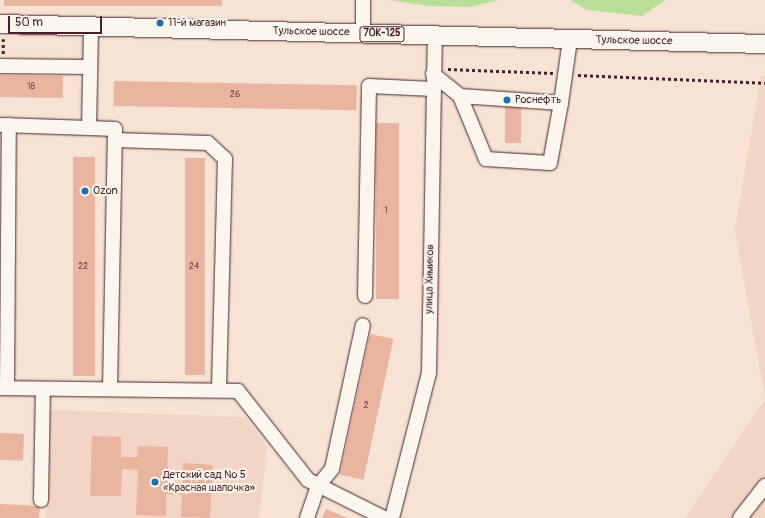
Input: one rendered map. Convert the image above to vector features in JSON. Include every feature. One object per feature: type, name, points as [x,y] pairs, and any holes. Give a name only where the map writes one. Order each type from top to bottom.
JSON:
[{"type":"main road","name":"Тульское шоссе","points":[[0,24],[765,44]]},
{"type":"street","points":[[363,0],[363,33]]},
{"type":"street","points":[[88,128],[91,27]]},
{"type":"street","name":"улица Химиков","points":[[392,518],[429,373],[433,71],[435,36]]},
{"type":"street","points":[[433,71],[460,96],[486,159],[550,163],[561,103],[570,40]]},
{"type":"street","points":[[0,66],[90,67]]},
{"type":"street","points":[[365,296],[369,86],[433,89]]},
{"type":"street","points":[[460,96],[561,103]]},
{"type":"street","points":[[110,389],[115,129],[5,125],[3,388],[238,391],[308,480],[384,518]]},
{"type":"street","points":[[115,140],[208,143],[225,159],[219,390]]},
{"type":"street","points":[[307,518],[318,486],[332,469],[363,325]]},
{"type":"street","points":[[42,500],[43,389]]},
{"type":"street","points":[[740,518],[765,486]]},
{"type":"path","points":[[433,71],[565,73],[592,77],[765,83]]},
{"type":"shaded area","points":[[761,76],[765,76],[765,398],[735,230]]},
{"type":"shaded area","points":[[765,399],[765,518],[685,518]]},
{"type":"shaded area","name":"Детский сад № 5 «Красная шапочка»","points":[[48,410],[245,417],[267,446],[259,518],[46,518]]},
{"type":"green space","points":[[390,0],[498,0],[471,7],[428,6]]},
{"type":"green space","points":[[570,0],[665,0],[642,16],[587,10]]},
{"type":"building","points":[[4,0],[222,0],[222,6],[4,6]]},
{"type":"building","points":[[0,75],[63,76],[63,98],[0,97]]},
{"type":"building","points":[[114,81],[357,85],[357,110],[114,106]]},
{"type":"building","points":[[505,94],[521,94],[521,143],[505,143]]},
{"type":"building","points":[[376,123],[399,123],[399,299],[376,299]]},
{"type":"building","points":[[73,157],[95,157],[95,376],[73,376]]},
{"type":"building","points":[[185,158],[205,158],[205,375],[185,375]]},
{"type":"building","points":[[370,334],[393,339],[364,480],[340,475]]},
{"type":"building","points":[[0,433],[24,434],[23,461],[0,460]]},
{"type":"building","points":[[92,436],[121,437],[121,457],[137,457],[138,446],[168,447],[167,482],[182,483],[183,463],[213,465],[210,518],[181,517],[182,495],[166,494],[166,516],[136,515],[138,470],[122,469],[121,496],[90,496]]},
{"type":"building","points":[[0,504],[40,506],[39,518],[0,518]]},
{"type":"building","points":[[326,509],[348,518],[322,518]]},
{"type":"place","name":"11-й магазин","points":[[160,23]]},
{"type":"place","name":"Роснефть","points":[[507,100]]},
{"type":"place","name":"Ozon","points":[[85,191]]},
{"type":"place","name":"Детский сад № 5 «Красная шапочка»","points":[[155,482]]}]
